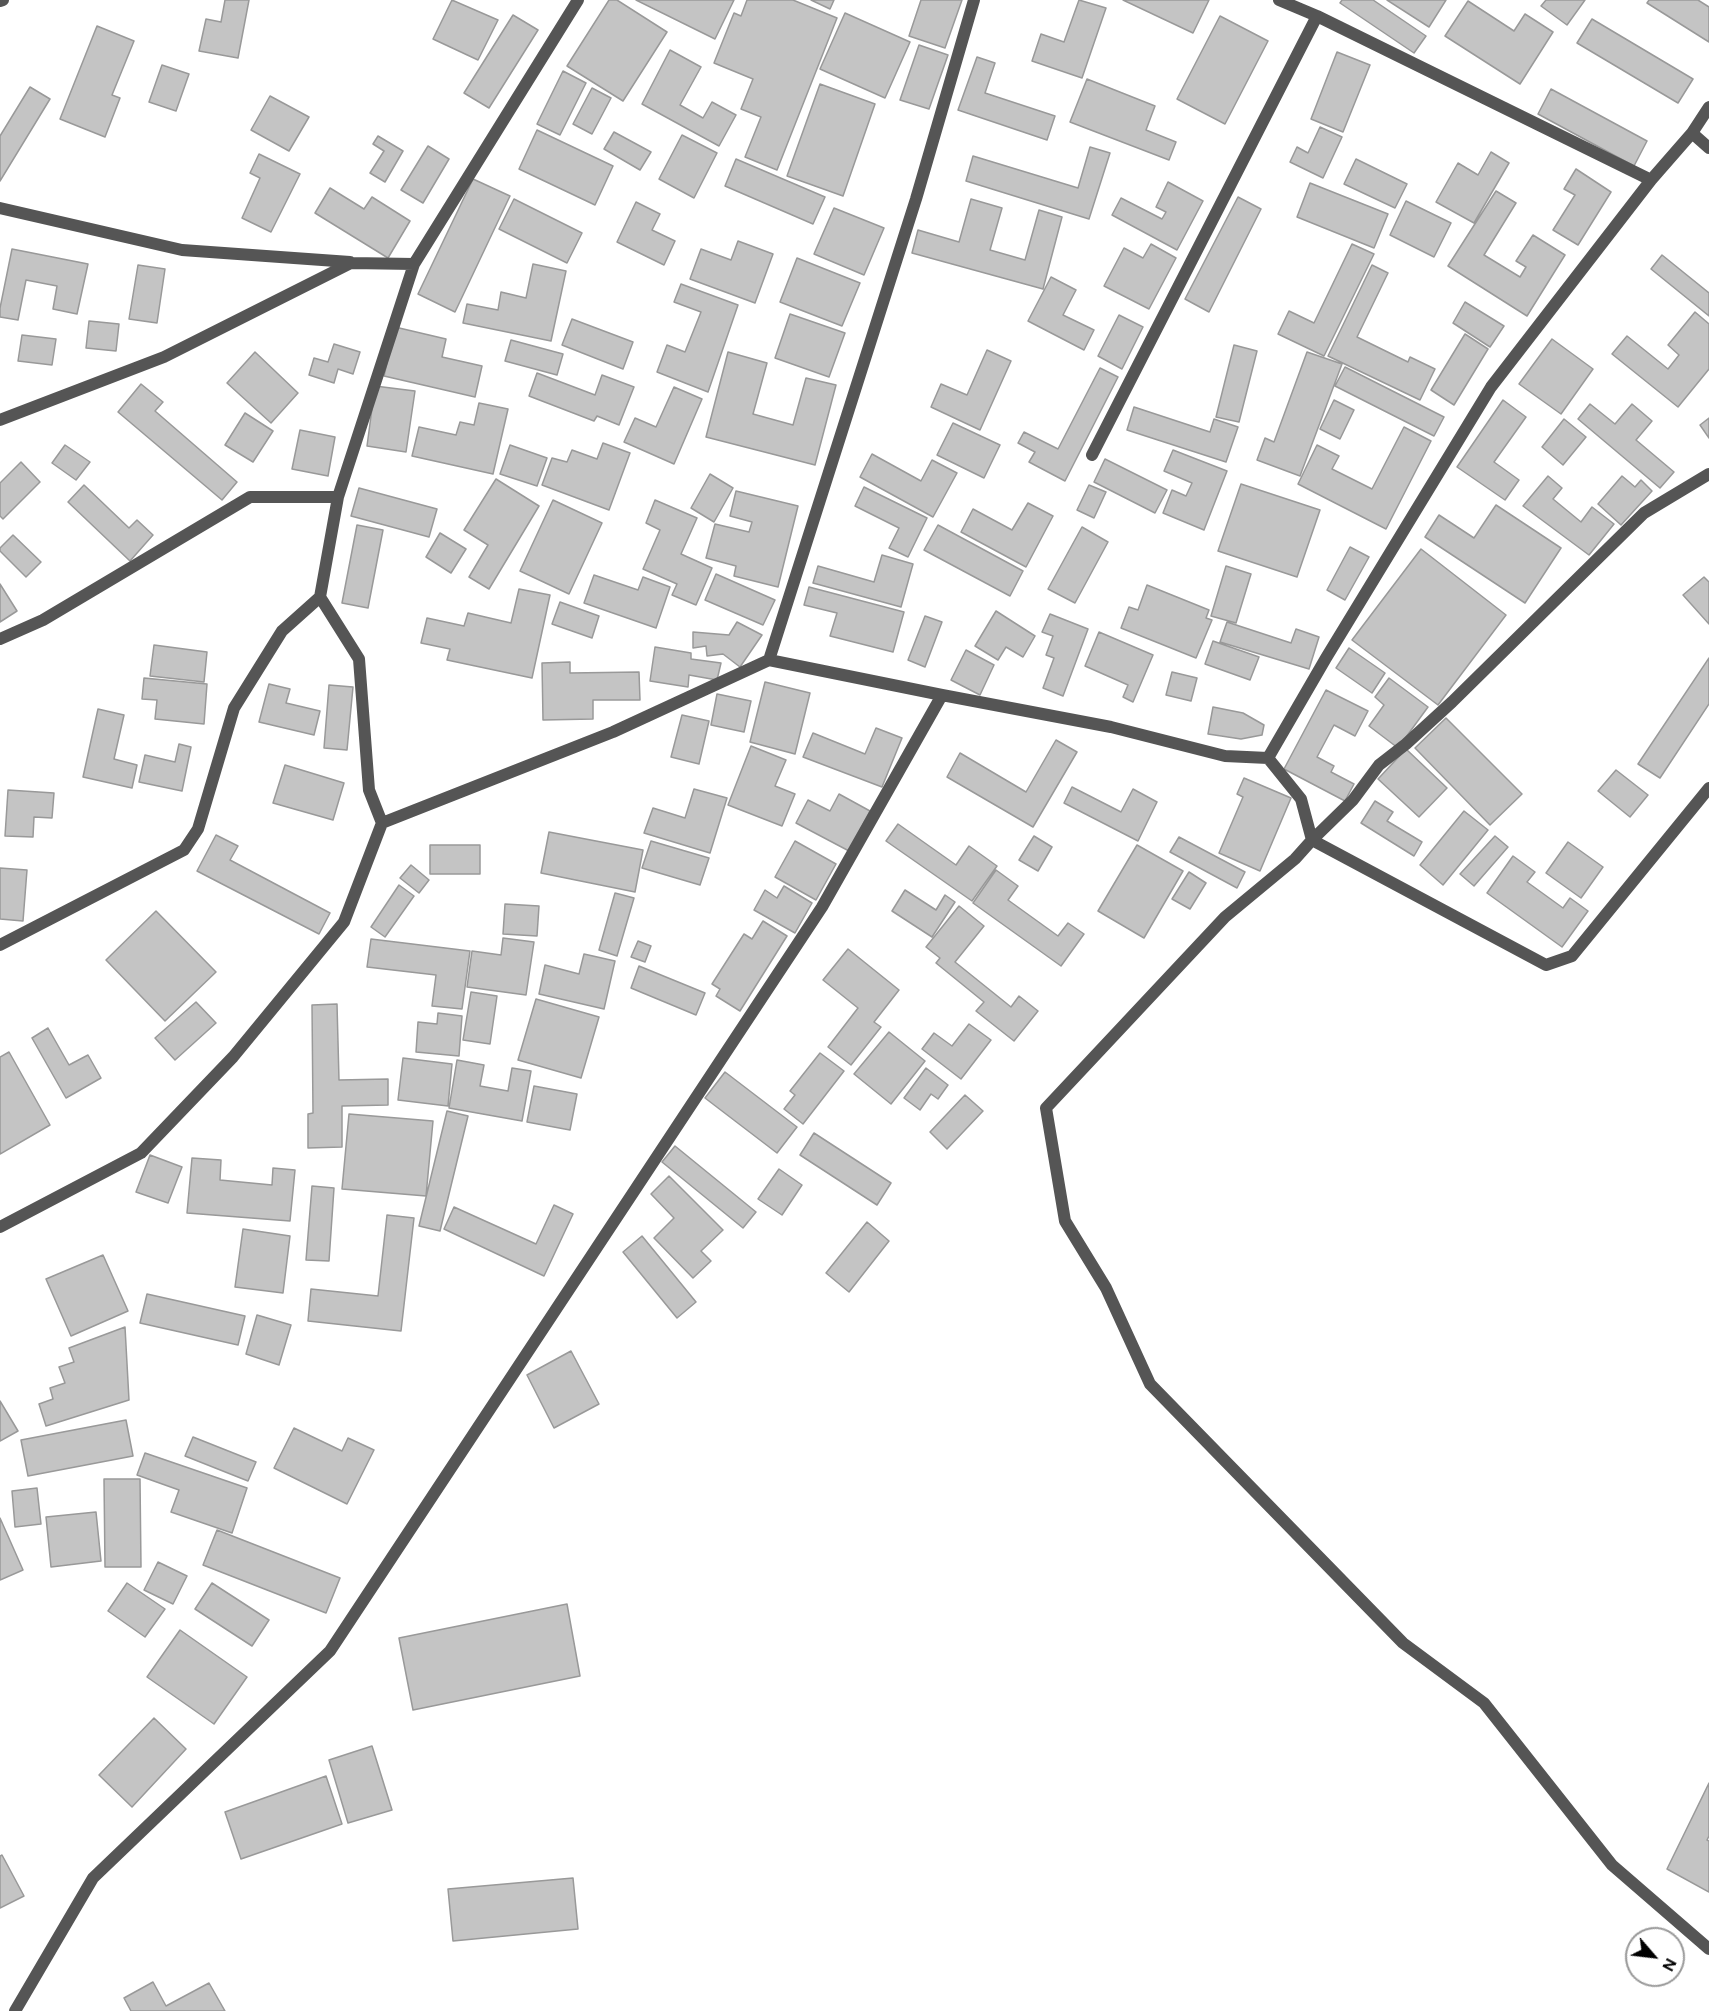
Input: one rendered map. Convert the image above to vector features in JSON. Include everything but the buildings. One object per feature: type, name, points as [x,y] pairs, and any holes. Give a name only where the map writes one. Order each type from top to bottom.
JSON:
[{"type":"street","points":[[0,945],[184,850],[198,829],[234,708],[282,631],[320,597],[338,497],[414,264],[578,0]]},
{"type":"street","points":[[769,660],[916,199],[974,0]]},
{"type":"street","points":[[1279,0],[1317,16],[1651,180]]},
{"type":"street","points":[[1092,455],[1317,16]]},
{"type":"street","points":[[1268,758],[1326,658],[1491,387],[1651,180],[1692,133],[1709,106]]},
{"type":"street","points":[[1692,133],[1709,148]]},
{"type":"street","points":[[0,208],[182,250],[414,264]]},
{"type":"street","points":[[0,420],[164,357],[351,262]]},
{"type":"street","points":[[1709,474],[1644,513],[1452,702],[1379,765],[1353,800],[1294,859],[1225,917],[1046,1108],[1065,1221],[1106,1288],[1150,1384],[1403,1643],[1484,1702],[1612,1865],[1709,1949]]},
{"type":"street","points":[[0,639],[43,620],[250,497],[338,497]]},
{"type":"street","points":[[0,1227],[141,1153],[233,1058],[344,922],[382,823],[369,790],[359,659],[320,597]]},
{"type":"street","points":[[382,823],[613,732],[769,660],[942,696],[1111,727],[1225,756],[1268,758],[1301,799],[1312,840],[1546,965],[1572,956],[1709,788]]},
{"type":"street","points":[[15,2011],[93,1878],[330,1651],[822,907],[942,696]]}]
